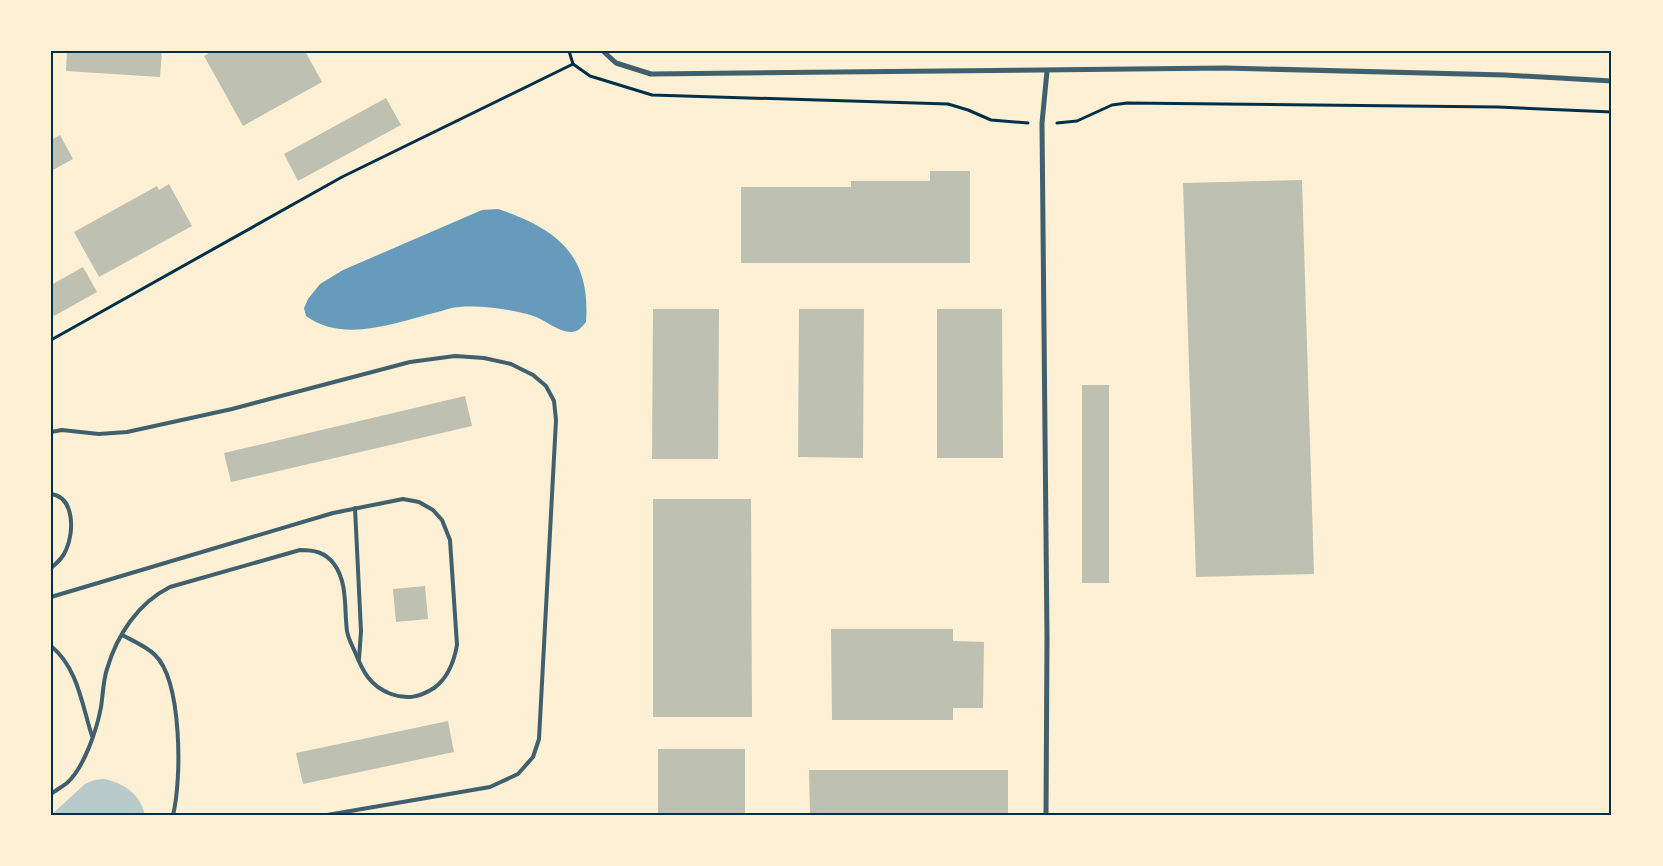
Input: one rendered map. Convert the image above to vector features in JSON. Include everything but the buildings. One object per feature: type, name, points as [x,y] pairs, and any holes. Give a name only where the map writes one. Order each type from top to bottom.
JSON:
[{"type":"street","points":[[603,51],[616,63],[651,74],[1225,68],[1505,75],[1612,81]]},
{"type":"street","points":[[1046,71],[1042,123],[1047,638],[1046,815]]},
{"type":"lane","points":[[51,432],[62,430],[99,434],[127,432],[232,409],[410,362],[455,356],[484,358],[511,364],[533,375],[546,386],[554,401],[556,420],[539,739],[533,757],[518,774],[490,787],[327,815]]},
{"type":"lane","points":[[51,494],[58,495],[66,500],[71,524],[70,538],[66,551],[60,561],[51,568]]},
{"type":"lane","points":[[51,597],[323,516],[403,499],[419,502],[433,510],[442,520],[450,540],[457,645],[454,660],[449,671],[439,684],[426,693],[410,698],[399,697],[381,690],[369,680],[361,668],[347,633],[344,595],[340,575],[333,563],[325,555],[314,550],[300,550],[170,587],[155,595],[139,610],[122,635],[106,670],[100,710],[86,754],[68,782],[51,794]]},
{"type":"lane","points":[[355,508],[361,630],[358,661]]},
{"type":"lane","points":[[122,635],[156,655],[167,673],[175,708],[179,751],[173,815]]},
{"type":"lane","points":[[51,646],[64,660],[73,674],[92,736]]},
{"type":"path","points":[[569,51],[573,64],[590,76],[652,95],[948,104],[991,120],[1014,123],[1077,122],[1112,105],[1127,103],[1498,107],[1612,112]]},
{"type":"path","points":[[51,340],[342,177],[573,64]]},
{"type":"shaded area","points":[[104,779],[118,783],[135,795],[145,815],[51,815],[85,784],[94,780]]},
{"type":"water","points":[[498,209],[519,217],[553,236],[566,248],[576,262],[583,279],[586,299],[586,322],[578,330],[566,332],[536,317],[519,312],[478,307],[455,308],[388,325],[354,330],[337,329],[321,324],[306,316],[304,308],[308,299],[320,284],[343,270],[482,210]]}]
